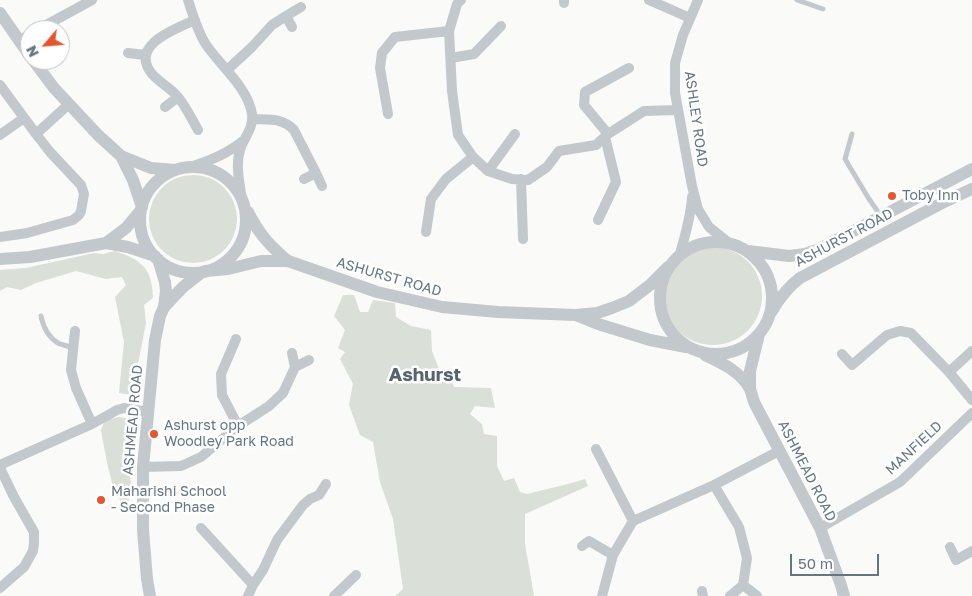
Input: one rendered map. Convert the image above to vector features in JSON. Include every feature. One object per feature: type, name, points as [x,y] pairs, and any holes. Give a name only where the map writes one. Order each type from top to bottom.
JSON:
[{"type":"street","points":[[55,20],[92,0]]},
{"type":"street","points":[[0,259],[30,257],[106,243],[128,247],[156,257],[171,268],[186,272],[203,272],[221,265],[234,254],[243,239],[246,222],[238,159],[248,134],[252,113],[247,100],[236,82],[203,40],[188,0]]},
{"type":"street","points":[[649,0],[690,18]]},
{"type":"street","name":"ASHLEY ROAD","points":[[698,0],[683,35],[674,63],[675,93],[698,209],[709,227],[729,242]]},
{"type":"street","points":[[458,1],[449,31],[452,90],[458,135],[472,157],[488,171],[512,178],[528,180],[547,168],[558,152],[596,145],[607,135],[644,112],[678,110]]},
{"type":"street","points":[[227,70],[272,25],[301,7]]},
{"type":"street","points":[[0,12],[19,41]]},
{"type":"street","points":[[286,16],[292,27]]},
{"type":"street","points":[[195,20],[159,37],[146,55],[146,60],[150,71],[178,97],[198,130]]},
{"type":"street","points":[[451,58],[474,54],[501,26]]},
{"type":"street","points":[[388,114],[380,68],[382,52],[395,37],[449,31]]},
{"type":"street","points":[[128,53],[146,55]]},
{"type":"street","points":[[598,220],[616,182],[607,135],[584,105],[585,92],[629,68]]},
{"type":"street","points":[[40,70],[54,88],[98,135],[121,156],[151,168],[174,170],[190,167],[222,156],[244,141]]},
{"type":"street","points":[[0,85],[50,152],[81,185],[84,194],[81,211],[73,220],[0,237]]},
{"type":"street","points":[[165,107],[178,97]]},
{"type":"street","points":[[36,134],[69,104]]},
{"type":"street","points":[[0,135],[24,118]]},
{"type":"street","points":[[252,119],[283,121],[289,125],[294,130],[322,186]]},
{"type":"street","points":[[488,171],[515,134]]},
{"type":"street","points":[[121,156],[133,180],[142,209]]},
{"type":"street","points":[[426,232],[431,200],[446,179],[472,157]]},
{"type":"street","points":[[190,167],[207,168],[222,175],[234,186],[243,203]]},
{"type":"street","points":[[156,257],[146,243],[141,227],[142,209],[149,191],[160,178],[174,170]]},
{"type":"street","name":"ASHURST ROAD","points":[[748,251],[789,256],[805,254],[882,217],[967,172]]},
{"type":"street","points":[[304,179],[316,173]]},
{"type":"street","points":[[521,179],[523,239]]},
{"type":"street","name":"ASHLEY ROAD","points":[[680,254],[691,210],[692,186]]},
{"type":"street","name":"ASHURST ROAD","points":[[770,316],[779,299],[790,285],[800,278],[971,189]]},
{"type":"street","name":"ASHURST ROAD","points":[[243,203],[265,241],[288,261]]},
{"type":"street","points":[[106,243],[126,228],[142,209]]},
{"type":"street","points":[[712,241],[729,242],[748,251],[761,264],[769,280],[772,298],[770,316],[759,334],[747,345],[732,352],[717,354],[701,352],[688,347],[673,335],[663,320],[659,302],[661,284],[668,267],[680,254],[695,245],[712,241]]},
{"type":"street","name":"ASHMEAD ROAD","points":[[150,596],[143,530],[143,467],[155,340],[164,307],[166,291],[165,282],[156,257]]},
{"type":"street","name":"ASHURST ROAD","points":[[203,272],[228,269],[262,261],[288,261],[377,292],[442,307],[498,312],[575,315],[597,312],[629,302],[668,267]]},
{"type":"street","name":"ASHMEAD ROAD","points":[[164,307],[183,287],[203,272]]},
{"type":"street","name":"ASHURST ROAD","points":[[575,315],[650,340],[688,347]]},
{"type":"street","points":[[75,330],[72,370],[76,388],[92,424]]},
{"type":"street","points":[[842,354],[852,365],[887,335],[900,331],[911,333],[949,372],[972,400]]},
{"type":"street","name":"ASHMEAD ROAD","points":[[759,334],[750,370],[750,389],[755,404],[820,528],[844,596]]},
{"type":"street","points":[[236,339],[221,374],[221,381],[222,395],[238,426]]},
{"type":"street","points":[[949,372],[972,350]]},
{"type":"street","name":"ASHMEAD ROAD","points":[[701,352],[733,371],[750,389]]},
{"type":"street","points":[[292,353],[295,367]]},
{"type":"street","points":[[143,467],[181,466],[201,458],[238,426],[268,406],[282,393],[295,367],[309,360]]},
{"type":"street","points":[[0,588],[24,567],[33,551],[34,532],[0,467],[92,424],[117,410],[124,408],[149,412]]},
{"type":"street","name":"MANFIELD","points":[[820,528],[900,482],[972,413]]},
{"type":"street","points":[[596,448],[633,521]]},
{"type":"street","points":[[602,596],[613,555],[633,521],[714,485],[780,450]]},
{"type":"street","points":[[248,596],[278,540],[303,505],[319,495],[326,484]]},
{"type":"street","points":[[714,485],[739,527],[748,558],[743,585],[730,596]]},
{"type":"street","points":[[201,528],[253,585]]},
{"type":"street","points":[[582,546],[589,541],[613,555]]},
{"type":"street","points":[[950,547],[956,560],[972,551]]},
{"type":"street","points":[[334,596],[356,575]]},
{"type":"street","points":[[743,585],[756,596]]},
{"type":"lane","points":[[797,0],[823,9]]},
{"type":"lane","points":[[852,134],[845,159],[882,217]]},
{"type":"lane","points":[[41,316],[48,333],[57,343],[74,348]]},
{"type":"shaded area","points":[[184,175],[202,175],[218,182],[230,194],[237,210],[237,228],[230,244],[218,256],[202,263],[184,263],[168,256],[156,244],[149,228],[149,210],[156,194],[168,182]]},
{"type":"shaded area","points":[[713,247],[732,251],[748,261],[758,277],[762,296],[758,315],[748,331],[732,341],[713,345],[694,341],[678,331],[668,315],[664,296],[668,277],[678,261],[694,251]]},
{"type":"shaded area","points":[[115,251],[132,258],[144,267],[148,272],[152,288],[153,298],[144,305],[146,323],[132,395],[119,393],[124,342],[115,297],[126,285],[122,277],[106,279],[76,271],[36,283],[21,290],[7,287],[0,291],[0,270],[26,268],[94,253],[103,254]]},
{"type":"shaded area","points":[[343,295],[354,295],[360,312],[368,312],[373,300],[395,303],[396,317],[411,326],[431,330],[432,351],[439,369],[450,377],[454,387],[491,388],[495,408],[475,406],[470,414],[482,424],[484,434],[497,436],[497,466],[504,481],[514,478],[520,492],[527,494],[585,479],[588,486],[525,514],[525,544],[534,596],[395,596],[403,589],[393,519],[380,482],[373,442],[360,435],[349,405],[353,384],[340,359],[345,352],[338,348],[345,330],[334,316]]},
{"type":"shaded area","points":[[119,417],[126,418],[130,424],[131,435],[128,457],[131,484],[128,506],[123,506],[113,487],[101,430],[105,420]]},
{"type":"place","name":"Toby Inn","points":[[892,196]]},
{"type":"place","name":"Ashurst opp Woodley Park Road","points":[[154,434]]},
{"type":"place","name":"Maharishi School - Second Phase","points":[[101,500]]},
{"type":"district","name":"Ashurst","points":[[425,375]]}]
